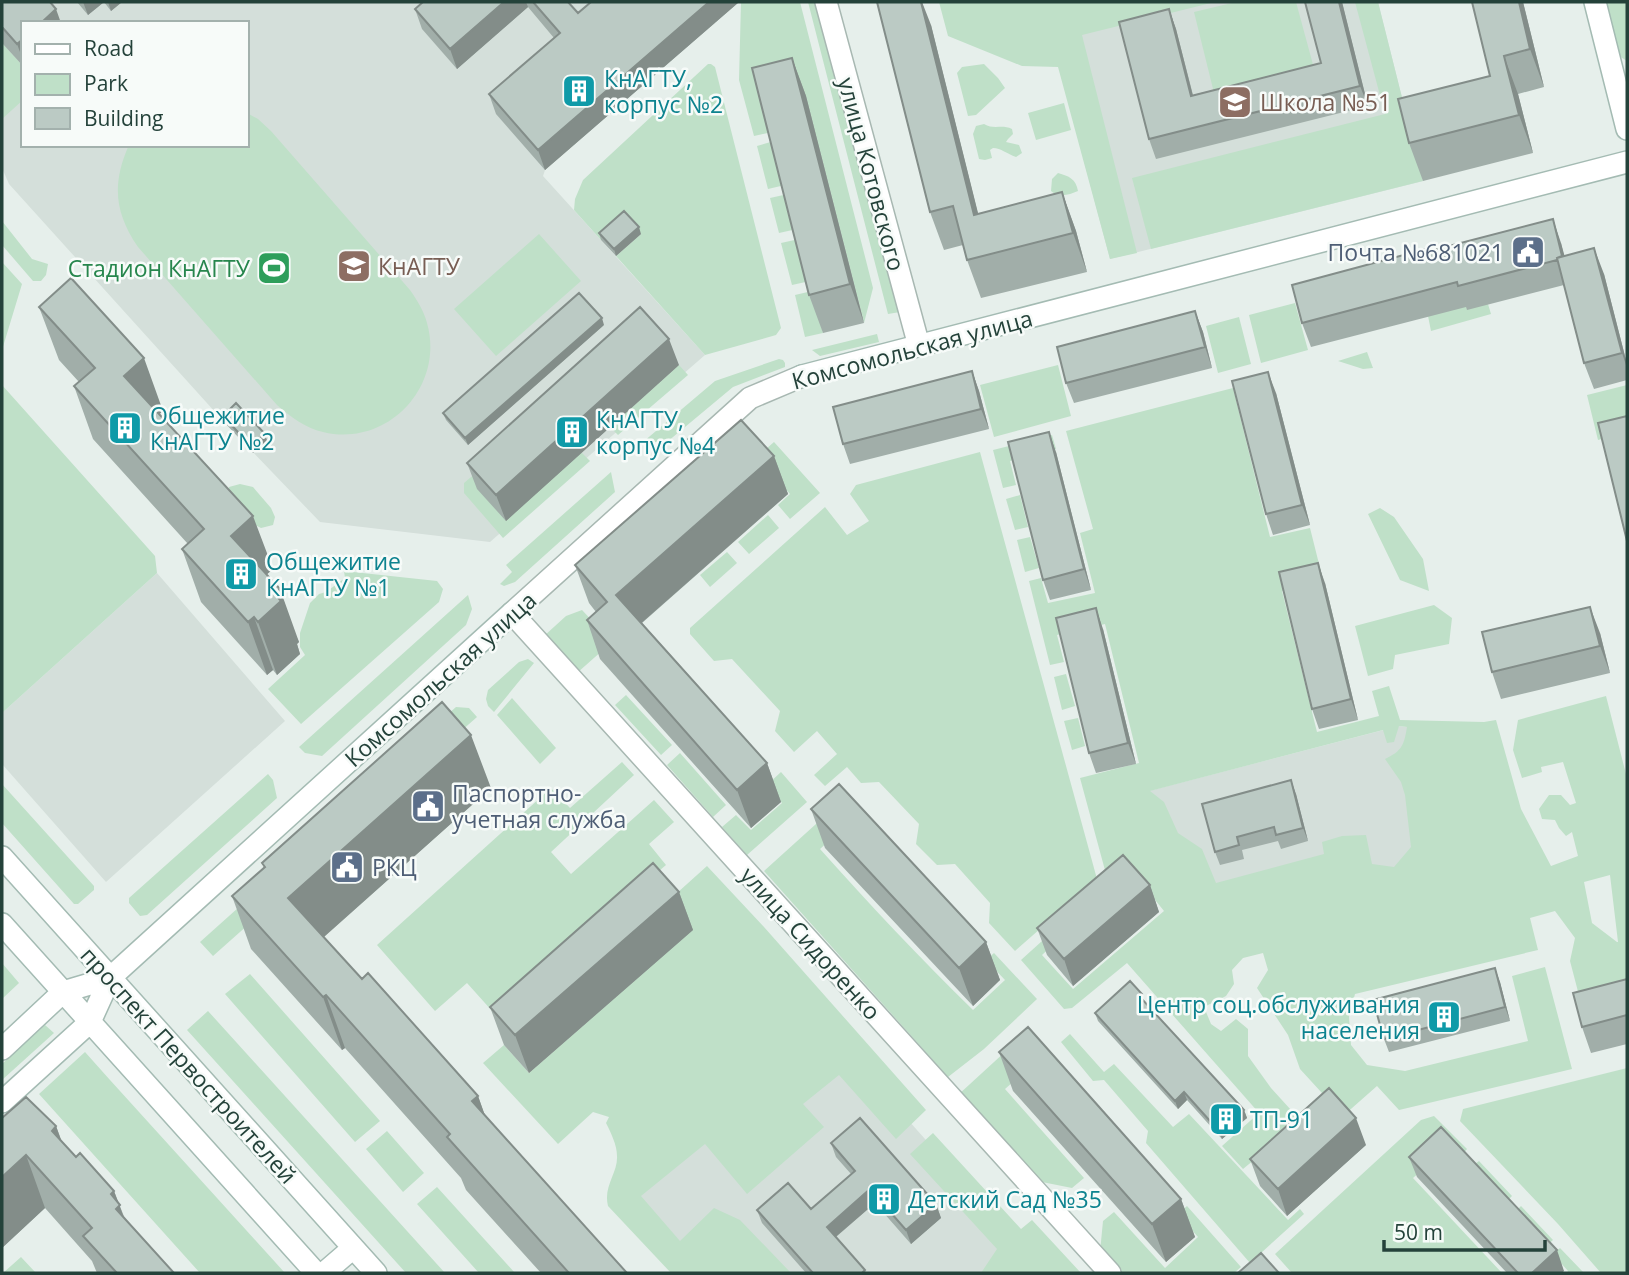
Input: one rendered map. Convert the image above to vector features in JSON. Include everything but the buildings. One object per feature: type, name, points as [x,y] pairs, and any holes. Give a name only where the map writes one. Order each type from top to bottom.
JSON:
[{"type":"street","name":"улица Котовского","points":[[826,2],[919,346]]},
{"type":"street","points":[[1595,2],[1627,129]]},
{"type":"street","name":"Комсомольская улица","points":[[2,1102],[90,1022],[110,978],[750,398],[802,376],[1627,162]]},
{"type":"street","name":"улица Сидоренко","points":[[512,613],[1110,1273]]},
{"type":"street","name":"проспект Первостроителей","points":[[2,858],[376,1273]]},
{"type":"street","name":"проспект Первостроителей","points":[[2,924],[316,1273]]},
{"type":"street","name":"Комсомольская улица","points":[[2,1049],[63,992],[110,978]]},
{"type":"street","points":[[324,1273],[353,1248]]},
{"type":"shaded area","name":"КнАГТУ","points":[[2,2],[739,2],[545,170],[543,176],[705,355],[490,542],[320,522],[225,423],[9,184],[2,168]]},
{"type":"shaded area","name":"Школа №51","points":[[1042,2],[1378,2],[1423,181],[1110,259]]},
{"type":"shaded area","points":[[157,573],[285,721],[106,882],[2,764],[2,713]]},
{"type":"shaded area","points":[[1399,726],[1468,735],[1505,872],[1228,957],[1141,793]]},
{"type":"shaded area","points":[[795,993],[1044,1273],[708,1273],[624,1179]]},
{"type":"green space","points":[[741,2],[800,2],[873,288],[864,323],[806,97],[772,132],[754,136],[739,80]]},
{"type":"green space","points":[[808,2],[821,2],[900,312],[888,314]]},
{"type":"green space","points":[[939,2],[1215,2],[1082,35],[1137,253],[1110,259],[1058,67],[1022,66],[948,36]]},
{"type":"green space","points":[[1236,2],[1296,2],[1315,72],[1215,97],[1194,12]]},
{"type":"green space","points":[[1355,2],[1378,2],[1423,181],[1151,249],[1132,178],[1385,114]]},
{"type":"green space","points":[[1602,2],[1627,2],[1627,61],[1616,54]]},
{"type":"green space","points":[[2,43],[21,64],[21,102],[2,119]]},
{"type":"green space","points":[[708,64],[715,67],[781,328],[776,335],[705,355],[616,256],[641,234],[601,240],[574,210],[575,199],[583,180]]},
{"type":"green space","points":[[984,64],[1005,88],[976,115],[968,116],[957,73],[962,67]]},
{"type":"green space","points":[[1064,103],[1071,130],[1036,140],[1028,113]]},
{"type":"green space","name":"Стадион КнАГТУ","points":[[248,114],[258,119],[418,302],[427,323],[430,346],[427,369],[419,389],[406,407],[389,421],[369,431],[347,434],[310,428],[277,405],[138,247],[124,222],[118,197],[128,147],[248,147]]},
{"type":"green space","points":[[984,124],[1012,129],[1013,134],[1006,142],[1019,145],[1022,153],[1016,157],[993,148],[990,150],[992,158],[979,159],[973,134],[976,126]]},
{"type":"green space","points":[[774,141],[785,185],[768,189],[757,146]]},
{"type":"green space","points":[[1058,173],[1071,179],[1078,191],[1061,195],[1051,191],[1052,179]]},
{"type":"green space","points":[[788,194],[797,229],[779,233],[770,198]]},
{"type":"green space","points":[[2,221],[32,259],[48,264],[46,275],[41,281],[33,281],[2,245]]},
{"type":"green space","points":[[539,234],[581,281],[496,356],[454,309]]},
{"type":"green space","points":[[799,239],[810,281],[792,285],[781,243]]},
{"type":"green space","points":[[2,262],[22,284],[2,350]]},
{"type":"green space","points":[[1457,271],[1467,309],[1488,304],[1491,314],[1431,331],[1428,316]]},
{"type":"green space","points":[[812,291],[823,333],[805,337],[795,295]]},
{"type":"green space","points":[[1295,303],[1308,350],[1261,363],[1249,315]]},
{"type":"green space","points":[[1239,317],[1251,364],[1218,373],[1206,326]]},
{"type":"green space","points":[[877,334],[879,342],[820,356],[812,350]]},
{"type":"green space","points":[[1367,352],[1373,368],[1363,369],[1338,361]]},
{"type":"green space","points":[[779,359],[783,360],[785,367],[733,387],[667,442],[643,442],[715,381]]},
{"type":"green space","points":[[679,365],[688,375],[618,435],[610,427]]},
{"type":"green space","points":[[1058,365],[1071,416],[994,437],[980,385]]},
{"type":"green space","points":[[2,385],[155,556],[157,573],[2,713]]},
{"type":"green space","points":[[1627,385],[1627,432],[1598,440],[1587,395]]},
{"type":"green space","points":[[1233,388],[1270,537],[1310,528],[1323,580],[1282,591],[1317,732],[1379,716],[1372,691],[1389,686],[1400,720],[1496,720],[1521,809],[1551,866],[1578,856],[1572,832],[1566,836],[1555,820],[1542,819],[1539,809],[1549,795],[1561,795],[1570,805],[1576,803],[1563,762],[1541,767],[1542,772],[1522,778],[1513,750],[1518,720],[1606,696],[1627,778],[1627,991],[1581,1003],[1570,961],[1575,938],[1555,911],[1530,918],[1538,950],[1355,994],[1349,1017],[1351,1045],[1367,1065],[1405,1071],[1528,1041],[1512,976],[1545,967],[1572,1069],[1399,1110],[1377,1086],[1343,1116],[1300,1069],[1288,1035],[1257,988],[1268,970],[1263,953],[1243,958],[1232,970],[1234,984],[1226,996],[1204,1007],[1211,1024],[1221,1031],[1236,1019],[1248,1029],[1248,1056],[1271,1088],[1301,1121],[1243,1169],[1222,1146],[1259,1113],[1127,963],[1072,1008],[1064,1009],[1021,960],[1052,932],[1058,940],[1042,955],[1073,989],[1164,911],[1152,896],[1109,885],[1080,778],[1139,763],[1105,624],[1057,635],[1064,662],[1050,665],[1029,581],[1041,578],[1048,603],[1095,593],[1080,533],[1093,529],[1066,431]],"holes":[[[1399,726],[1407,727],[1403,743],[1399,750],[1385,759],[1401,782],[1405,795],[1411,847],[1394,867],[1372,864],[1366,835],[1342,836],[1322,842],[1324,854],[1216,883],[1202,849],[1178,833],[1164,802],[1150,791],[1383,730],[1387,743],[1394,742]],[[1610,875],[1618,942],[1592,923],[1584,882]]]},
{"type":"green space","points":[[1052,435],[1056,449],[1010,461],[1016,485],[1003,488],[993,450]]},
{"type":"green space","points":[[512,442],[582,453],[590,461],[503,538],[464,493],[464,483]]},
{"type":"green space","points":[[774,442],[820,493],[790,519],[778,505],[790,494],[757,457]]},
{"type":"green space","points":[[980,452],[1097,879],[1015,951],[989,923],[990,903],[955,864],[937,865],[916,844],[919,824],[879,782],[861,783],[847,767],[825,786],[814,775],[837,754],[817,731],[794,752],[775,731],[780,711],[732,659],[714,661],[690,634],[690,628],[825,507],[847,535],[869,521],[850,494],[856,485]]},
{"type":"green space","points":[[611,472],[615,492],[515,582],[504,586],[500,584],[512,572],[506,565]]},
{"type":"green space","points":[[240,484],[253,487],[271,508],[275,517],[273,525],[261,528],[249,522],[228,497],[229,487]]},
{"type":"green space","points":[[1020,495],[1028,527],[1015,530],[1006,499]]},
{"type":"green space","points":[[1380,508],[1394,517],[1423,559],[1429,591],[1400,580],[1368,514]]},
{"type":"green space","points":[[768,515],[779,528],[749,554],[738,542]]},
{"type":"green space","points":[[1030,537],[1039,568],[1025,572],[1017,540]]},
{"type":"green space","points":[[727,552],[737,563],[710,587],[700,575]]},
{"type":"green space","points":[[344,571],[437,581],[443,589],[439,602],[301,724],[268,689],[305,655],[300,647],[300,633],[310,603],[345,578]]},
{"type":"green space","points":[[468,595],[472,609],[466,625],[322,756],[305,753],[299,747]]},
{"type":"green space","points":[[1434,605],[1452,618],[1449,644],[1395,655],[1393,669],[1368,676],[1355,626]]},
{"type":"green space","points":[[582,610],[612,642],[577,673],[544,636],[566,616]]},
{"type":"green space","points":[[528,659],[534,663],[494,712],[486,699],[488,690],[519,662]]},
{"type":"green space","points":[[1066,674],[1075,706],[1062,710],[1054,677]]},
{"type":"green space","points":[[626,695],[672,745],[661,755],[615,705]]},
{"type":"green space","points":[[512,698],[556,748],[540,764],[497,715]]},
{"type":"green space","points":[[456,707],[469,708],[477,717],[401,784],[405,752]]},
{"type":"green space","points":[[1078,718],[1085,746],[1072,750],[1064,721]]},
{"type":"green space","points":[[680,753],[726,805],[713,817],[667,765]]},
{"type":"green space","points":[[622,762],[634,775],[551,852],[571,874],[654,800],[674,822],[649,844],[666,865],[493,1012],[467,983],[435,1011],[377,945],[551,788],[570,808]]},
{"type":"green space","points":[[781,772],[807,802],[747,855],[722,827],[736,815],[751,830],[782,803],[767,785]]},
{"type":"green space","points":[[268,774],[273,780],[277,798],[147,915],[140,916],[129,903],[129,898]]},
{"type":"green space","points":[[2,784],[94,886],[94,890],[78,904],[74,904],[2,823]]},
{"type":"green space","points":[[847,796],[853,819],[820,849],[876,910],[973,1010],[1005,980],[986,960],[994,953],[1037,999],[984,1049],[948,1077],[764,871]]},
{"type":"green space","points":[[707,866],[926,1110],[896,1139],[839,1075],[803,1104],[824,1127],[747,1194],[705,1144],[641,1196],[680,1241],[714,1208],[740,1220],[791,1273],[671,1273],[608,1206],[607,1192],[617,1162],[615,1143],[606,1123],[609,1117],[593,1112],[558,1144],[483,1063],[504,1045],[529,1073],[692,930],[667,902]]},
{"type":"green space","points":[[248,899],[276,900],[213,956],[200,942]]},
{"type":"green space","points":[[2,963],[19,983],[2,999]]},
{"type":"green space","points":[[250,974],[380,1121],[355,1142],[225,994]]},
{"type":"green space","points":[[208,1011],[445,1273],[406,1273],[187,1030]]},
{"type":"green space","points":[[45,1025],[54,1033],[2,1080],[2,1064]]},
{"type":"green space","points":[[1029,1030],[1039,1059],[1005,1089],[1084,1178],[1072,1188],[1037,1181],[958,1095]]},
{"type":"green space","points":[[1070,1034],[1104,1072],[1114,1064],[1173,1127],[1189,1114],[1288,1220],[1300,1209],[1304,1214],[1250,1263],[1146,1143],[1148,1131],[1104,1080],[1093,1081],[1061,1042]]},
{"type":"green space","points":[[85,1052],[285,1273],[200,1273],[39,1094]]},
{"type":"green space","points":[[1627,1068],[1627,1273],[1601,1273],[1460,1121],[1463,1109]]},
{"type":"green space","points":[[1434,1116],[1467,1149],[1461,1156],[1450,1145],[1413,1178],[1502,1273],[1292,1273],[1275,1254],[1421,1120]]},
{"type":"green space","points":[[387,1131],[424,1173],[403,1192],[366,1149]]},
{"type":"green space","points":[[933,1133],[1021,1229],[1032,1220],[1081,1273],[981,1273],[997,1249],[910,1154]]},
{"type":"green space","points":[[1479,1161],[1512,1196],[1505,1203],[1471,1167]]},
{"type":"green space","points":[[437,1187],[515,1273],[479,1273],[417,1204]]},
{"type":"green space","points":[[1187,1206],[1241,1267],[1234,1273],[1118,1273],[1100,1252],[1103,1221],[1114,1212],[1165,1268],[1198,1237],[1178,1214]]},
{"type":"green space","points":[[1521,1206],[1553,1240],[1546,1246],[1514,1213]]},
{"type":"green space","points":[[1560,1248],[1584,1273],[1567,1273],[1553,1254]]},
{"type":"green space","points":[[21,1257],[36,1273],[3,1273]]},
{"type":"place","name":"КнАГТУ, корпус №2","points":[[579,91]]},
{"type":"place","name":"Школа №51","points":[[1235,102]]},
{"type":"place","name":"Почта №681021","points":[[1528,252]]},
{"type":"place","name":"КнАГТУ","points":[[354,266]]},
{"type":"place","name":"Стадион КнАГТУ","points":[[274,268]]},
{"type":"place","name":"Общежитие КнАГТУ №2","points":[[125,428]]},
{"type":"place","name":"КнАГТУ, корпус №4","points":[[572,432]]},
{"type":"place","name":"Общежитие КнАГТУ №1","points":[[241,574]]},
{"type":"place","name":"Паспортно- учетная служба","points":[[428,806]]},
{"type":"place","name":"РКЦ","points":[[347,867]]},
{"type":"place","name":"Центр соц.обслуживания населения","points":[[1444,1017]]},
{"type":"place","name":"ТП-91","points":[[1226,1119]]},
{"type":"place","name":"Детский Сад №35","points":[[884,1199]]}]
